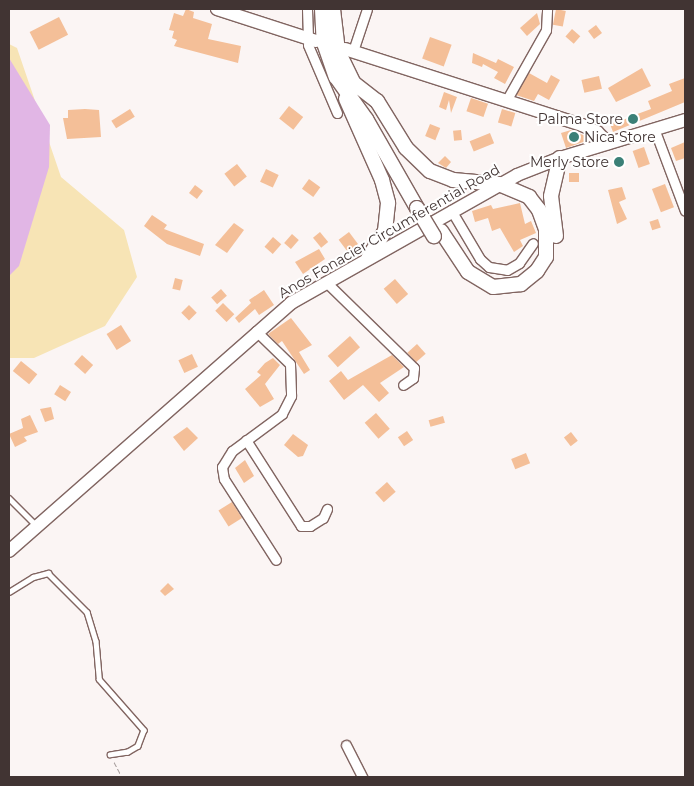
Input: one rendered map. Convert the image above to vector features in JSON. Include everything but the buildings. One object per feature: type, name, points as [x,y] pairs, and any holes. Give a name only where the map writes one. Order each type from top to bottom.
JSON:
[{"type":"main road","points":[[217,9],[312,39]]},
{"type":"main road","points":[[322,9],[327,54],[437,234],[468,272],[484,284],[502,287],[521,284],[537,271],[546,257],[552,196],[560,158]]},
{"type":"main road","points":[[333,9],[335,41],[347,84],[385,190],[388,222],[369,257]]},
{"type":"main road","points":[[349,50],[582,125],[597,132],[608,143]]},
{"type":"main road","points":[[347,84],[377,101],[401,140],[420,163],[441,177],[499,184],[529,197],[550,228]]},
{"type":"main road","name":"Anos Fonacier Circumferential Road","points":[[9,551],[256,331],[291,303],[499,184],[560,158],[685,120]]},
{"type":"street","points":[[307,9],[312,39],[336,113]]},
{"type":"street","points":[[349,50],[366,9]]},
{"type":"street","points":[[506,101],[546,30],[547,9]]},
{"type":"street","points":[[655,130],[685,211]]},
{"type":"street","points":[[451,210],[480,259],[489,267],[506,270],[527,255],[533,243]]},
{"type":"street","points":[[326,282],[414,368],[413,378],[403,385]]},
{"type":"street","points":[[256,331],[290,364],[292,387],[282,414],[246,440],[225,460],[222,474],[276,560]]},
{"type":"street","points":[[246,440],[301,526],[323,518],[328,509]]},
{"type":"street","points":[[346,745],[362,777]]},
{"type":"lane","points":[[9,498],[37,526]]},
{"type":"lane","points":[[9,592],[33,576],[48,573],[87,612],[96,641],[99,679],[144,730],[138,746],[128,752],[110,755]]},
{"type":"path","points":[[110,755],[122,777]]},
{"type":"shaded area","points":[[9,44],[17,48],[61,177],[124,230],[137,277],[105,326],[34,358],[9,358]]},
{"type":"shaded area","points":[[9,58],[50,125],[49,167],[19,266],[9,276]]},
{"type":"place","name":"Palma Store","points":[[633,119]]},
{"type":"place","name":"Nica Store","points":[[574,137]]},
{"type":"place","name":"Merly Store","points":[[619,162]]}]
